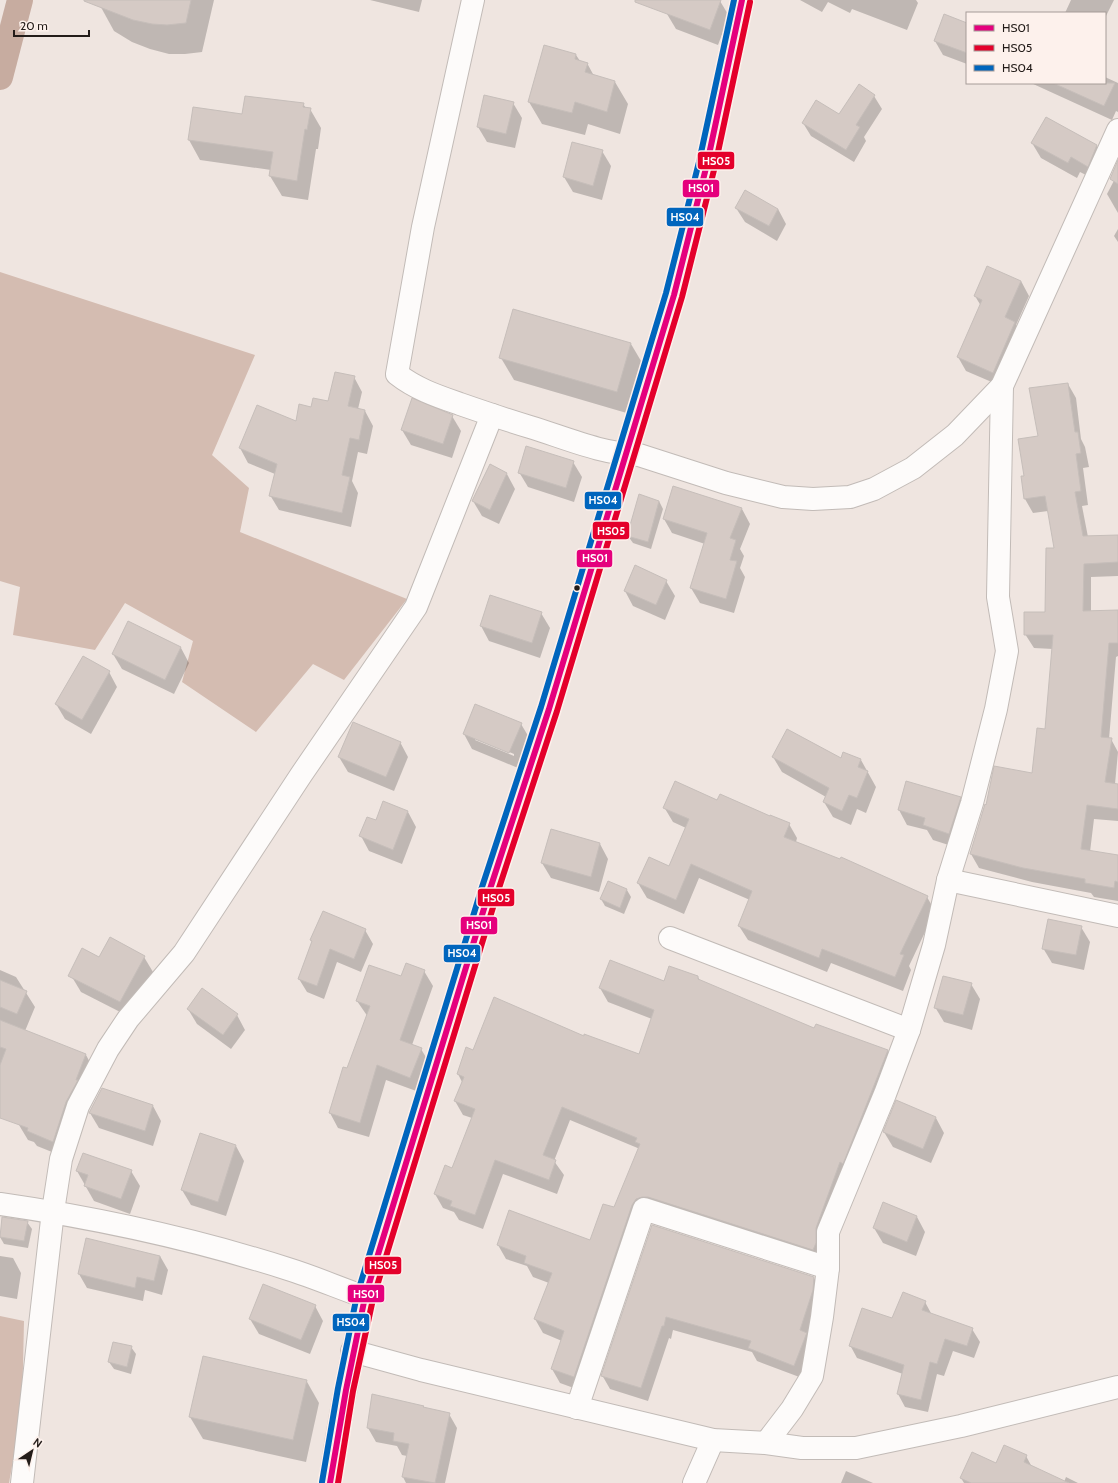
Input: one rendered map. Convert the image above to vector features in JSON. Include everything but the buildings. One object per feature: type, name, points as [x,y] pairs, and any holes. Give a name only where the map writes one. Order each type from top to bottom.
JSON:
[{"type":"street","points":[[473,0],[423,227],[397,374],[410,384],[425,392],[601,450],[640,455],[726,483],[783,497],[813,499],[850,496],[874,489],[913,468],[955,435],[1002,386],[1118,130]]},
{"type":"street","points":[[330,1483],[352,1351],[365,1297],[488,897],[549,709],[676,287],[707,164],[742,0]]},
{"type":"street","points":[[766,1443],[792,1409],[812,1376],[828,1268],[828,1232],[885,1094],[909,1030],[934,945],[948,880],[972,803],[996,709],[1007,652],[998,597],[1002,386]]},
{"type":"street","points":[[22,1483],[53,1212],[61,1158],[78,1106],[108,1049],[128,1018],[184,953],[301,775],[416,607],[492,415]]},
{"type":"street","points":[[948,880],[1118,916]]},
{"type":"street","points":[[670,938],[909,1030]]},
{"type":"street","points":[[0,1204],[53,1212],[184,1239],[288,1269],[365,1297]]},
{"type":"street","points":[[577,1408],[644,1209],[828,1268]]},
{"type":"street","points":[[352,1351],[421,1370],[713,1440],[766,1443],[802,1448],[856,1448],[960,1426],[1118,1387]]},
{"type":"street","points":[[694,1483],[713,1440]]},
{"type":"shaded area","points":[[0,272],[255,355],[212,455],[249,488],[240,532],[407,599],[344,680],[313,664],[256,732],[182,682],[193,641],[125,603],[95,650],[13,635],[20,587],[0,581]]},
{"type":"shaded area","points":[[0,1316],[24,1321],[22,1410],[9,1483],[0,1483]]},
{"type":"waterway","points":[[0,77],[20,0]]},
{"type":"transit line","name":"HS04","points":[[322,1482],[338,1388],[357,1295],[482,887],[541,707],[666,293],[699,162],[734,0]]},
{"type":"transit line","name":"HS01","points":[[330,1483],[346,1390],[365,1297],[490,889],[549,709],[674,295],[707,164],[742,0]]},
{"type":"transit line","name":"HS05","points":[[338,1483],[353,1391],[373,1299],[498,891],[557,711],[682,297],[715,166],[750,2]]}]
